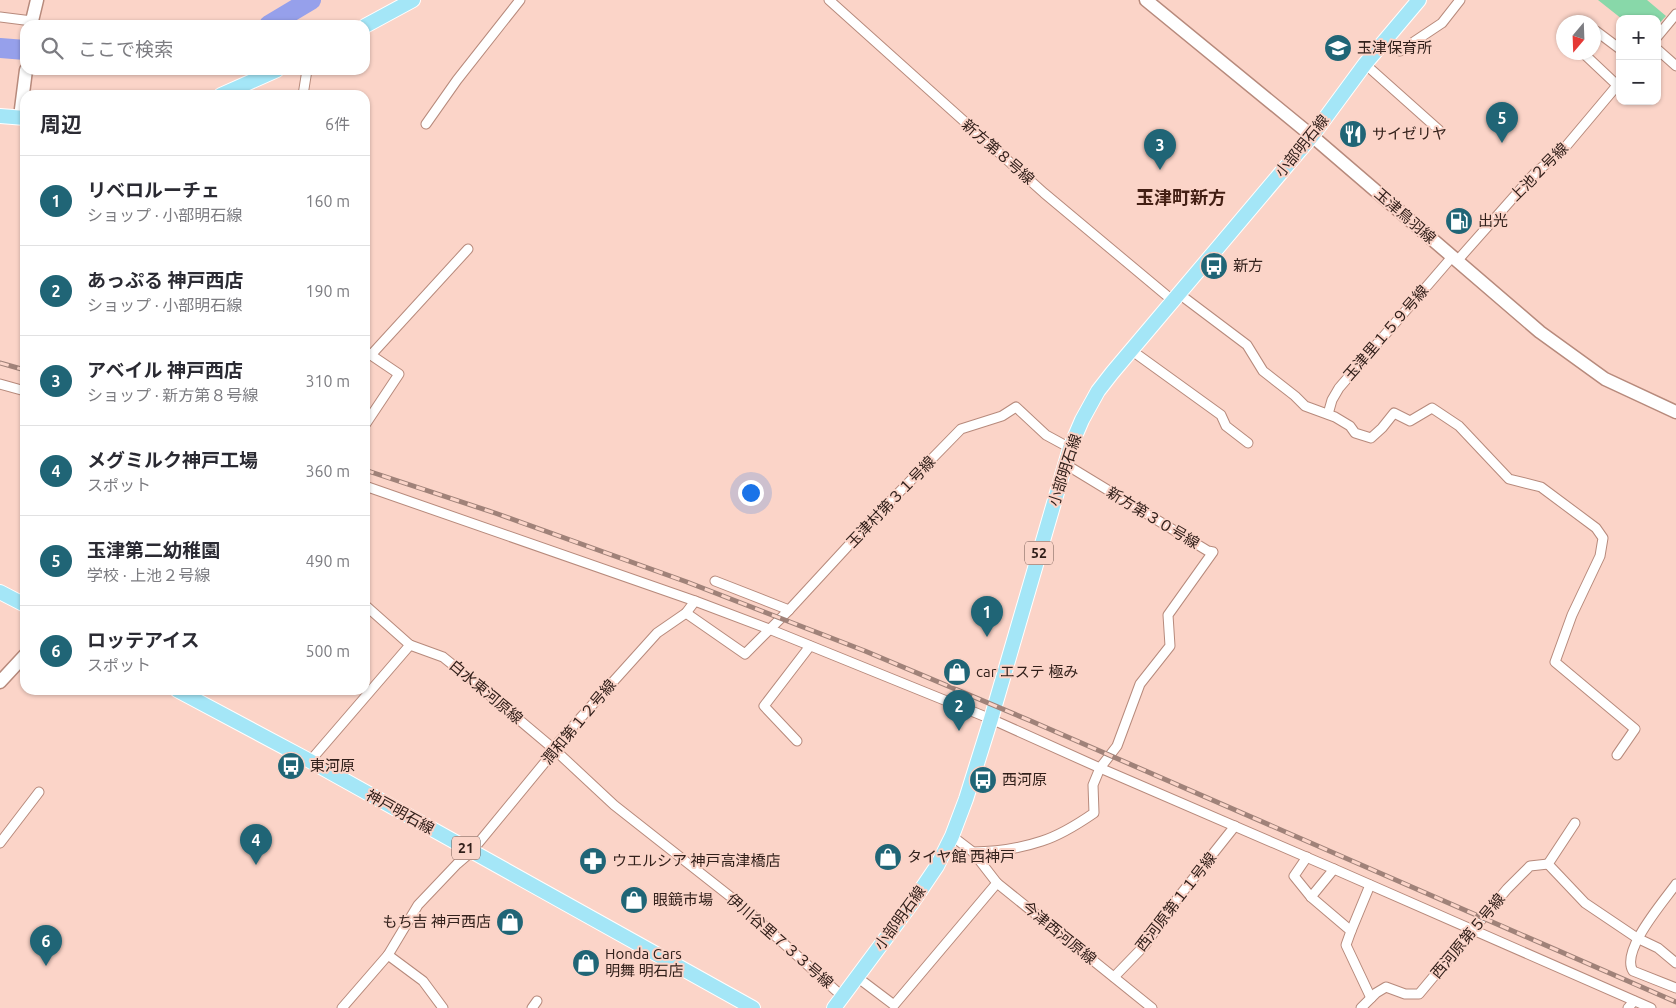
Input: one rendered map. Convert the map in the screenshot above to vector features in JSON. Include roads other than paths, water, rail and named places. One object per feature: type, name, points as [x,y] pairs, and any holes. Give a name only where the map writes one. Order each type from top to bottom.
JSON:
[{"type":"main road","points":[[370,23],[413,0]]},
{"type":"main road","name":"小部明石線","points":[[834,1008],[912,903],[937,866],[952,836],[966,799],[991,719],[1070,448],[1082,420],[1098,391],[1175,296],[1312,136],[1365,64],[1419,0]]},
{"type":"main road","points":[[232,90],[267,75]]},
{"type":"main road","points":[[0,116],[20,115]]},
{"type":"main road","points":[[0,592],[20,602]]},
{"type":"main road","name":"神戸明石線","points":[[186,695],[310,761],[753,1008]]},
{"type":"street","points":[[32,20],[37,0]]},
{"type":"street","points":[[426,124],[457,80],[520,0]]},
{"type":"street","name":"新方第８号線","points":[[828,0],[1044,193],[1175,296],[1247,345],[1263,371],[1305,406],[1335,416],[1350,426],[1355,432],[1371,438],[1394,413],[1410,421],[1432,408],[1458,426],[1509,479],[1541,487],[1596,528],[1603,538],[1600,556],[1572,615],[1556,662],[1635,729],[1617,755]]},
{"type":"street","name":"玉津鳥羽線","points":[[1146,0],[1312,136],[1540,332],[1606,379],[1676,412]]},
{"type":"street","points":[[1382,44],[1400,51],[1442,23],[1460,0]]},
{"type":"street","points":[[1661,32],[1676,14]]},
{"type":"street","points":[[0,17],[20,21]]},
{"type":"street","points":[[1601,35],[1616,46]]},
{"type":"street","points":[[1661,53],[1676,66]]},
{"type":"street","points":[[1591,60],[1616,82]]},
{"type":"street","points":[[1365,64],[1439,130]]},
{"type":"street","points":[[25,90],[26,75]]},
{"type":"street","points":[[304,90],[306,75]]},
{"type":"street","name":"上池２号線","points":[[1455,259],[1535,173],[1562,151],[1616,86]]},
{"type":"street","points":[[370,351],[468,249]]},
{"type":"street","name":"玉津里１５９号線","points":[[1328,414],[1332,400],[1339,388],[1455,259]]},
{"type":"street","points":[[1131,350],[1221,415],[1226,426],[1248,443]]},
{"type":"street","points":[[370,354],[399,374],[370,418]]},
{"type":"street","points":[[0,384],[20,389]]},
{"type":"street","name":"玉津村第３１号線","points":[[790,610],[872,520],[961,429],[1002,416],[1016,407],[1046,435],[1070,448]]},
{"type":"street","name":"新方第３０号線","points":[[973,852],[993,852],[1042,841],[1076,825],[1094,813],[1093,786],[1100,768],[1117,746],[1140,684],[1170,646],[1168,615],[1213,552],[1208,551],[1065,464]]},
{"type":"street","points":[[370,488],[694,601],[769,629],[991,719],[1651,1008]]},
{"type":"street","points":[[686,613],[746,654],[790,610],[715,581]]},
{"type":"street","name":"潤和第１２号線","points":[[342,1008],[388,955],[418,905],[471,852],[555,750],[557,744],[657,633],[686,613],[694,601]]},
{"type":"street","name":"白水東河原線","points":[[370,609],[410,645],[443,657],[555,750]]},
{"type":"street","points":[[370,691],[410,645]]},
{"type":"street","points":[[797,741],[764,706],[810,646]]},
{"type":"street","points":[[0,682],[20,660]]},
{"type":"street","points":[[310,761],[367,695]]},
{"type":"street","name":"伊川谷里７３３号線","points":[[555,750],[614,804],[741,905],[843,996]]},
{"type":"street","points":[[0,843],[39,792]]},
{"type":"street","points":[[1575,823],[1548,864],[1585,903],[1637,938],[1658,948],[1676,963]]},
{"type":"street","name":"西河原第１１号線","points":[[1114,977],[1144,945],[1177,899],[1235,826]]},
{"type":"street","points":[[952,836],[973,852]]},
{"type":"street","name":"今津西河原線","points":[[973,852],[997,883],[1152,1008]]},
{"type":"street","points":[[1307,857],[1294,876],[1311,897],[1352,931]]},
{"type":"street","name":"西河原第５号線","points":[[1372,998],[1386,987],[1405,994],[1419,994],[1507,889],[1530,866],[1548,864]]},
{"type":"street","points":[[1311,897],[1334,869]]},
{"type":"street","points":[[857,977],[894,1005],[997,883]]},
{"type":"street","points":[[1676,884],[1637,938],[1630,961],[1632,971],[1676,988]]},
{"type":"street","points":[[1361,1008],[1372,998],[1346,945],[1370,885]]},
{"type":"street","points":[[388,955],[423,981],[443,1008]]},
{"type":"street","points":[[1628,1008],[1634,1001]]},
{"type":"waterway","points":[[277,20],[311,0]]},
{"type":"waterway","points":[[0,48],[20,50]]},
{"type":"railway","points":[[0,363],[20,369]]},
{"type":"railway","points":[[370,472],[495,513],[687,582],[865,651],[1031,721],[1676,1002]]},
{"type":"place","name":"玉津保育所","points":[[1338,48]]},
{"type":"place","name":"サイゼリヤ","points":[[1353,134]]},
{"type":"place","name":"玉津第二幼稚園","points":[[1502,143]]},
{"type":"place","name":"アベイル 神戸西店","points":[[1160,170]]},
{"type":"place","name":"出光","points":[[1459,221]]},
{"type":"place","name":"新方","points":[[1214,266]]},
{"type":"place","name":"リベロルーチェ","points":[[987,637]]},
{"type":"place","name":"car エステ 極み","points":[[957,672]]},
{"type":"place","name":"あっぷる 神戸西店","points":[[959,731]]},
{"type":"place","name":"東河原","points":[[291,766]]},
{"type":"place","name":"西河原","points":[[983,780]]},
{"type":"place","name":"タイヤ館 西神戸","points":[[888,857]]},
{"type":"place","name":"ウエルシア 神戸高津橋店","points":[[593,861]]},
{"type":"place","name":"メグミルク神戸工場","points":[[256,865]]},
{"type":"place","name":"眼鏡市場","points":[[634,900]]},
{"type":"place","name":"もち吉 神戸西店","points":[[510,922]]},
{"type":"place","name":"Honda Cars 明舞 明石店","points":[[586,963]]},
{"type":"place","name":"ロッテアイス","points":[[46,966]]},
{"type":"district","name":"玉津町新方","points":[[1181,198]]}]
